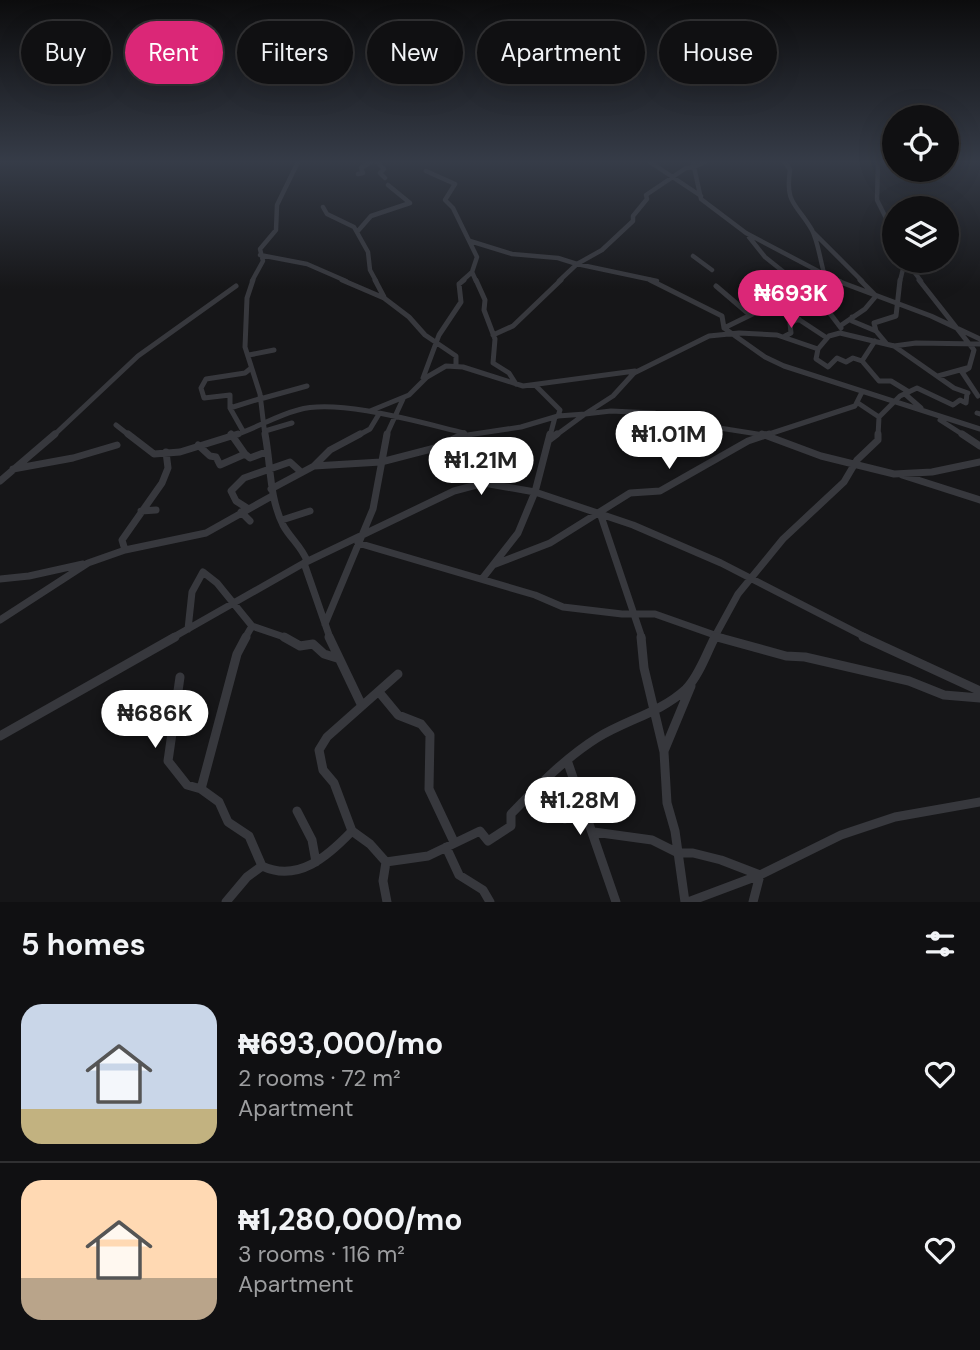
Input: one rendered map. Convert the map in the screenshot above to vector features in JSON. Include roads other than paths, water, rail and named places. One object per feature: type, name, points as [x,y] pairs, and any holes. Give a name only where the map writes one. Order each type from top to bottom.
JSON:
[{"type":"street","points":[[277,204],[276,230],[260,249],[263,261],[254,275],[247,298],[245,347],[260,394],[272,492],[282,520],[294,542],[304,552],[337,658],[362,706]]},
{"type":"street","points":[[384,298],[370,270],[368,252],[358,238],[358,232],[370,216],[410,204]]},
{"type":"street","points":[[419,386],[448,320],[461,302],[458,284],[472,272],[477,257],[449,204]]},
{"type":"street","points":[[493,335],[513,326],[577,264],[612,241],[633,221],[633,216],[642,204]]},
{"type":"street","points":[[708,204],[746,233],[822,273],[952,325],[980,342]]},
{"type":"street","points":[[794,204],[813,232],[876,296]]},
{"type":"street","points":[[323,207],[327,214],[350,224],[358,232]]},
{"type":"street","points":[[813,232],[822,273]]},
{"type":"street","points":[[746,233],[765,257],[816,295],[843,333]]},
{"type":"street","points":[[470,241],[512,254],[558,258],[656,281],[722,316],[724,328],[779,364],[892,403],[980,429]]},
{"type":"street","points":[[260,255],[307,264],[384,298],[409,317],[425,335],[456,356],[456,366]]},
{"type":"street","points":[[693,256],[712,270]]},
{"type":"street","points":[[472,272],[485,300],[484,310],[495,347],[493,363],[509,373],[516,384]]},
{"type":"street","points":[[724,328],[776,299],[813,273],[822,273]]},
{"type":"street","points":[[876,331],[874,323],[896,316],[901,273]]},
{"type":"street","points":[[914,273],[975,353],[969,368],[962,374],[979,396]]},
{"type":"street","points":[[0,481],[69,422],[96,393],[138,356],[236,286]]},
{"type":"street","points":[[716,286],[733,297],[738,306],[750,315]]},
{"type":"street","points":[[840,326],[872,304],[876,296]]},
{"type":"street","points":[[776,299],[827,338]]},
{"type":"street","points":[[852,317],[852,321],[876,331],[915,363],[954,388],[979,396]]},
{"type":"street","points":[[785,336],[791,332],[790,323],[799,319]]},
{"type":"street","points":[[369,411],[403,398],[446,366],[456,366],[523,386],[640,370],[715,335],[739,333],[785,336],[818,349]]},
{"type":"street","points":[[980,342],[891,345],[843,333],[827,338],[818,349],[816,359],[828,367],[837,358],[846,362],[853,358],[862,361],[878,381],[891,381],[929,413],[980,446]]},
{"type":"street","points":[[862,361],[875,341]]},
{"type":"street","points":[[249,355],[274,350]]},
{"type":"street","points":[[937,376],[969,368]]},
{"type":"street","points":[[243,431],[230,408],[230,395],[204,398],[202,382],[214,377],[245,373],[250,369]]},
{"type":"street","points":[[549,440],[613,396],[640,370]]},
{"type":"street","points":[[482,579],[518,533],[535,492],[560,410],[536,384]]},
{"type":"street","points":[[230,408],[307,386]]},
{"type":"street","points":[[664,752],[696,675],[738,594],[770,554],[844,482],[854,464],[878,440],[879,417],[892,403],[917,388],[953,405]]},
{"type":"street","points":[[858,403],[862,392]]},
{"type":"street","points":[[953,405],[960,400],[967,403],[967,393]]},
{"type":"street","points":[[325,624],[373,509],[393,416],[403,398]]},
{"type":"street","points":[[858,403],[879,417]]},
{"type":"street","points":[[493,565],[550,543],[630,493],[660,491],[748,441],[858,403]]},
{"type":"street","points":[[953,405],[954,422]]},
{"type":"street","points":[[264,428],[296,410],[311,407],[369,411],[465,434]]},
{"type":"street","points":[[314,466],[381,462],[435,448],[465,434],[521,427],[556,416],[611,411],[653,413],[694,424],[767,435],[821,456],[897,474],[980,500]]},
{"type":"street","points":[[0,579],[29,576],[88,563],[125,550],[206,533],[314,466],[330,450],[370,429],[379,414]]},
{"type":"street","points":[[116,425],[154,454],[180,452],[231,434],[292,423]]},
{"type":"street","points":[[231,434],[250,458],[267,452]]},
{"type":"street","points":[[198,444],[210,456],[216,457],[220,465],[245,454]]},
{"type":"street","points":[[13,470],[73,458],[117,445]]},
{"type":"street","points":[[125,550],[122,540],[162,483],[168,468],[166,452]]},
{"type":"street","points":[[250,521],[231,491],[244,478],[291,462],[301,472]]},
{"type":"street","points":[[897,474],[932,472],[980,462]]},
{"type":"street","points":[[0,736],[305,562],[360,539],[470,485],[504,484],[599,513],[683,547],[826,619],[980,691]]},
{"type":"street","points":[[141,511],[156,510]]},
{"type":"street","points":[[282,520],[310,511]]},
{"type":"street","points":[[599,513],[641,631],[644,668],[664,752],[667,803],[676,831],[686,902],[760,875],[841,835],[895,817],[980,802]]},
{"type":"street","points":[[360,539],[535,595],[563,607],[655,614],[716,636],[786,656],[805,657],[909,681],[944,695],[980,698]]},
{"type":"street","points":[[0,620],[88,563]]},
{"type":"street","points":[[187,629],[188,602],[203,572],[235,603],[252,626],[285,637],[300,646],[313,644],[324,654],[337,658]]},
{"type":"street","points":[[201,789],[237,654],[252,626]]},
{"type":"street","points":[[386,862],[370,844],[352,831],[334,783],[323,770],[319,750],[327,737],[398,674]]},
{"type":"street","points":[[386,862],[428,856],[480,831],[488,841],[511,827],[511,814],[594,740],[628,721],[654,713],[676,699],[696,675]]},
{"type":"street","points":[[180,677],[168,761],[187,785],[201,789],[219,802],[228,822],[248,836],[262,866],[272,873],[297,872],[316,862],[352,831]]},
{"type":"street","points":[[379,692],[398,715],[421,724],[430,735],[429,789],[459,875],[483,890],[490,902]]},
{"type":"street","points":[[568,763],[616,902]]},
{"type":"street","points":[[527,798],[565,819]]},
{"type":"street","points":[[297,811],[312,840],[316,862]]},
{"type":"street","points":[[594,832],[652,840],[678,853],[693,853],[721,860],[760,875]]},
{"type":"street","points":[[386,862],[383,881],[387,902]]},
{"type":"street","points":[[226,902],[247,877],[262,866]]},
{"type":"street","points":[[754,902],[760,875]]}]
